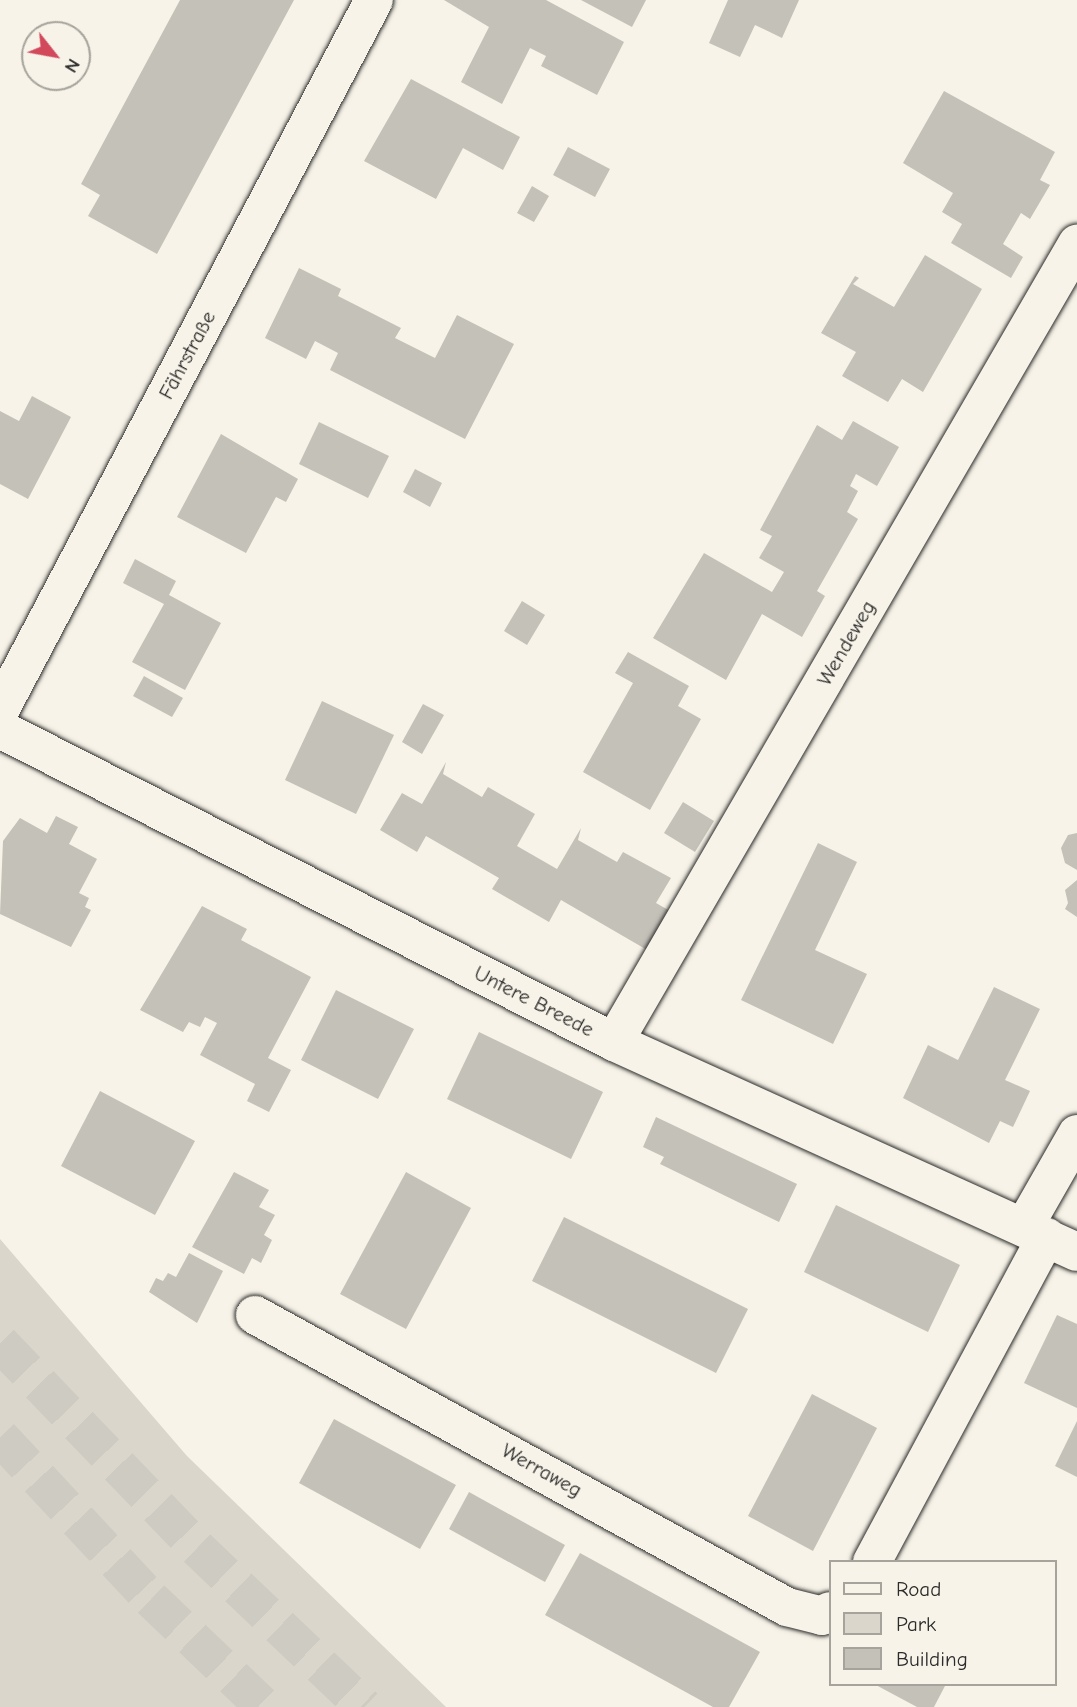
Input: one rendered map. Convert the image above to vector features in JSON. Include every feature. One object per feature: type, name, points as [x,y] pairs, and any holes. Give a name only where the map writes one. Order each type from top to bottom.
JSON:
[{"type":"street","name":"Fährstraße","points":[[0,710],[374,0]]},
{"type":"street","name":"Wendeweg","points":[[614,1042],[1077,244]]},
{"type":"street","name":"Untere Breede","points":[[0,729],[614,1042],[1049,1239]]},
{"type":"street","points":[[874,1560],[1049,1239],[1077,1134]]},
{"type":"street","name":"Werraweg","points":[[256,1314],[787,1607],[822,1616],[828,1612]]},
{"type":"green space","points":[[0,1239],[187,1456],[446,1707],[0,1707]]},
{"type":"building","points":[[180,0],[294,0],[157,254],[88,216],[100,195],[81,184]]},
{"type":"building","points":[[444,0],[546,0],[624,42],[597,95],[541,66],[546,56],[530,48],[502,104],[461,82],[489,27]]},
{"type":"building","points":[[581,0],[646,0],[632,27]]},
{"type":"building","points":[[728,0],[799,0],[782,38],[755,25],[740,57],[709,43]]},
{"type":"building","points":[[411,79],[520,137],[503,170],[463,148],[436,199],[364,161]]},
{"type":"building","points":[[944,91],[1055,152],[1040,180],[1050,185],[1030,219],[1021,213],[1003,244],[1023,257],[1011,278],[951,243],[962,224],[942,212],[953,193],[903,163]]},
{"type":"building","points":[[568,147],[610,169],[595,197],[553,175]]},
{"type":"building","points":[[532,186],[549,196],[534,222],[517,213]]},
{"type":"building","points":[[925,255],[982,289],[923,392],[902,379],[888,402],[842,376],[856,352],[821,333],[855,276],[859,278],[853,284],[894,307]]},
{"type":"building","points":[[299,268],[341,289],[338,296],[401,328],[395,338],[435,358],[457,315],[514,344],[465,439],[330,370],[338,353],[315,341],[306,359],[265,338]]},
{"type":"building","points":[[32,396],[71,417],[28,499],[0,484],[0,411],[19,421]]},
{"type":"building","points":[[853,421],[899,447],[877,486],[856,474],[850,486],[858,491],[847,512],[858,519],[817,591],[825,596],[802,637],[762,614],[726,680],[653,638],[704,553],[772,592],[784,572],[759,558],[772,536],[760,530],[817,425],[842,440]]},
{"type":"building","points":[[319,422],[389,456],[368,498],[299,464]]},
{"type":"building","points":[[221,434],[298,479],[286,502],[276,497],[246,553],[177,517]]},
{"type":"building","points":[[415,469],[442,483],[430,507],[403,492]]},
{"type":"building","points":[[135,559],[176,581],[169,595],[221,623],[185,690],[132,662],[164,604],[123,583]]},
{"type":"building","points":[[522,601],[545,615],[527,645],[504,631]]},
{"type":"building","points":[[628,652],[689,686],[678,706],[701,719],[650,810],[583,772],[633,683],[615,673]]},
{"type":"building","points":[[144,676],[183,698],[172,717],[133,696]]},
{"type":"building","points":[[322,701],[394,735],[356,814],[285,780]]},
{"type":"building","points":[[423,704],[444,715],[422,754],[402,742]]},
{"type":"building","points":[[446,762],[443,774],[482,797],[488,787],[535,814],[517,846],[557,869],[581,828],[578,840],[617,862],[623,852],[671,878],[656,903],[677,915],[654,954],[561,900],[549,922],[492,889],[499,878],[426,836],[417,852],[380,830],[402,793],[422,804]]},
{"type":"building","points":[[683,802],[714,821],[695,852],[664,833]]},
{"type":"building","points":[[56,816],[78,827],[69,844],[97,859],[79,893],[89,898],[85,907],[91,910],[71,947],[0,914],[3,841],[20,818],[47,833]]},
{"type":"building","points":[[1077,833],[1077,870],[1065,863],[1061,848],[1068,835]]},
{"type":"building","points":[[818,843],[857,862],[815,950],[867,974],[833,1044],[741,1000]]},
{"type":"building","points":[[1077,880],[1077,917],[1065,909],[1068,903],[1065,890]]},
{"type":"building","points":[[202,906],[247,929],[241,940],[311,977],[268,1058],[291,1070],[269,1112],[247,1101],[255,1084],[200,1055],[217,1023],[205,1017],[200,1027],[189,1022],[183,1032],[140,1010]]},
{"type":"building","points":[[994,987],[1040,1009],[1005,1080],[1030,1091],[1013,1127],[1000,1121],[989,1143],[903,1098],[928,1045],[958,1060]]},
{"type":"building","points":[[336,990],[414,1029],[378,1099],[301,1060]]},
{"type":"building","points":[[479,1032],[603,1092],[571,1159],[447,1099]]},
{"type":"building","points":[[100,1091],[195,1141],[155,1215],[61,1166]]},
{"type":"building","points":[[656,1117],[797,1184],[779,1222],[660,1164],[664,1157],[643,1147]]},
{"type":"building","points":[[234,1172],[269,1190],[259,1207],[275,1215],[264,1235],[272,1240],[261,1263],[252,1258],[244,1274],[192,1247]]},
{"type":"building","points":[[406,1172],[471,1208],[406,1329],[340,1294]]},
{"type":"building","points":[[836,1205],[960,1265],[928,1332],[804,1272]]},
{"type":"building","points":[[564,1217],[748,1309],[716,1373],[532,1281]]},
{"type":"building","points":[[189,1253],[223,1271],[197,1323],[149,1292],[156,1278],[163,1281],[168,1273],[176,1277]]},
{"type":"building","points":[[1057,1315],[1077,1324],[1077,1408],[1024,1383]]},
{"type":"building","points":[[812,1394],[877,1428],[813,1551],[748,1516]]},
{"type":"building","points":[[334,1419],[456,1485],[420,1549],[299,1483]]},
{"type":"building","points":[[1077,1421],[1077,1477],[1055,1466]]},
{"type":"building","points":[[469,1492],[565,1545],[545,1582],[449,1529]]},
{"type":"building","points":[[580,1553],[760,1652],[729,1707],[713,1707],[545,1615]]},
{"type":"building","points":[[878,1686],[945,1686],[934,1707],[917,1707]]},
{"type":"tunnel","points":[[0,1343],[197,1548],[364,1707]]},
{"type":"tunnel","points":[[0,1437],[151,1599],[264,1707]]}]
